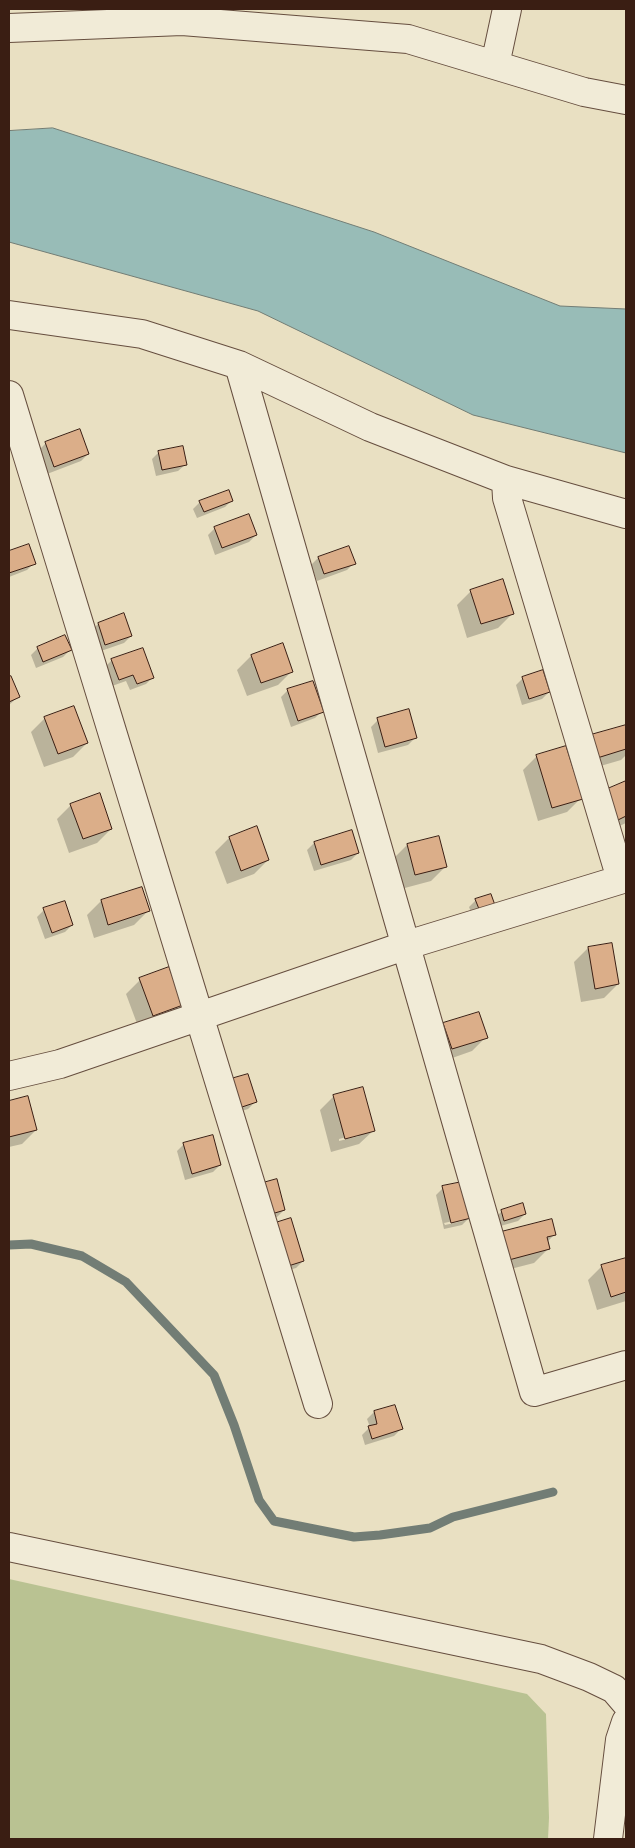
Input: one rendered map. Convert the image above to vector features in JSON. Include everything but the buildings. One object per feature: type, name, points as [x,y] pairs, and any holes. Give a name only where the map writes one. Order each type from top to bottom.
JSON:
[{"type":"street","points":[[495,65],[507,9]]},
{"type":"street","points":[[9,28],[182,21],[408,39],[584,92],[626,100]]},
{"type":"street","points":[[9,315],[142,334],[240,365],[370,427],[506,480],[626,514]]},
{"type":"street","points":[[240,365],[534,1392],[626,1364]]},
{"type":"street","points":[[9,395],[318,1404]]},
{"type":"street","points":[[9,1076],[60,1064],[407,945],[623,878],[507,498],[506,480]]},
{"type":"street","points":[[9,1547],[541,1660],[588,1677],[614,1690],[626,1702]]},
{"type":"street","points":[[608,1839],[620,1740],[626,1722]]},
{"type":"green space","points":[[9,1579],[527,1694],[546,1714],[548,1839],[9,1839]]},
{"type":"water","points":[[53,128],[374,232],[560,306],[626,309],[626,453],[473,415],[258,311],[9,242],[9,131]]},
{"type":"waterway","points":[[9,1245],[31,1244],[82,1256],[126,1282],[214,1375],[234,1425],[259,1500],[274,1521],[354,1537],[380,1535],[430,1528],[453,1517],[553,1492]]}]
